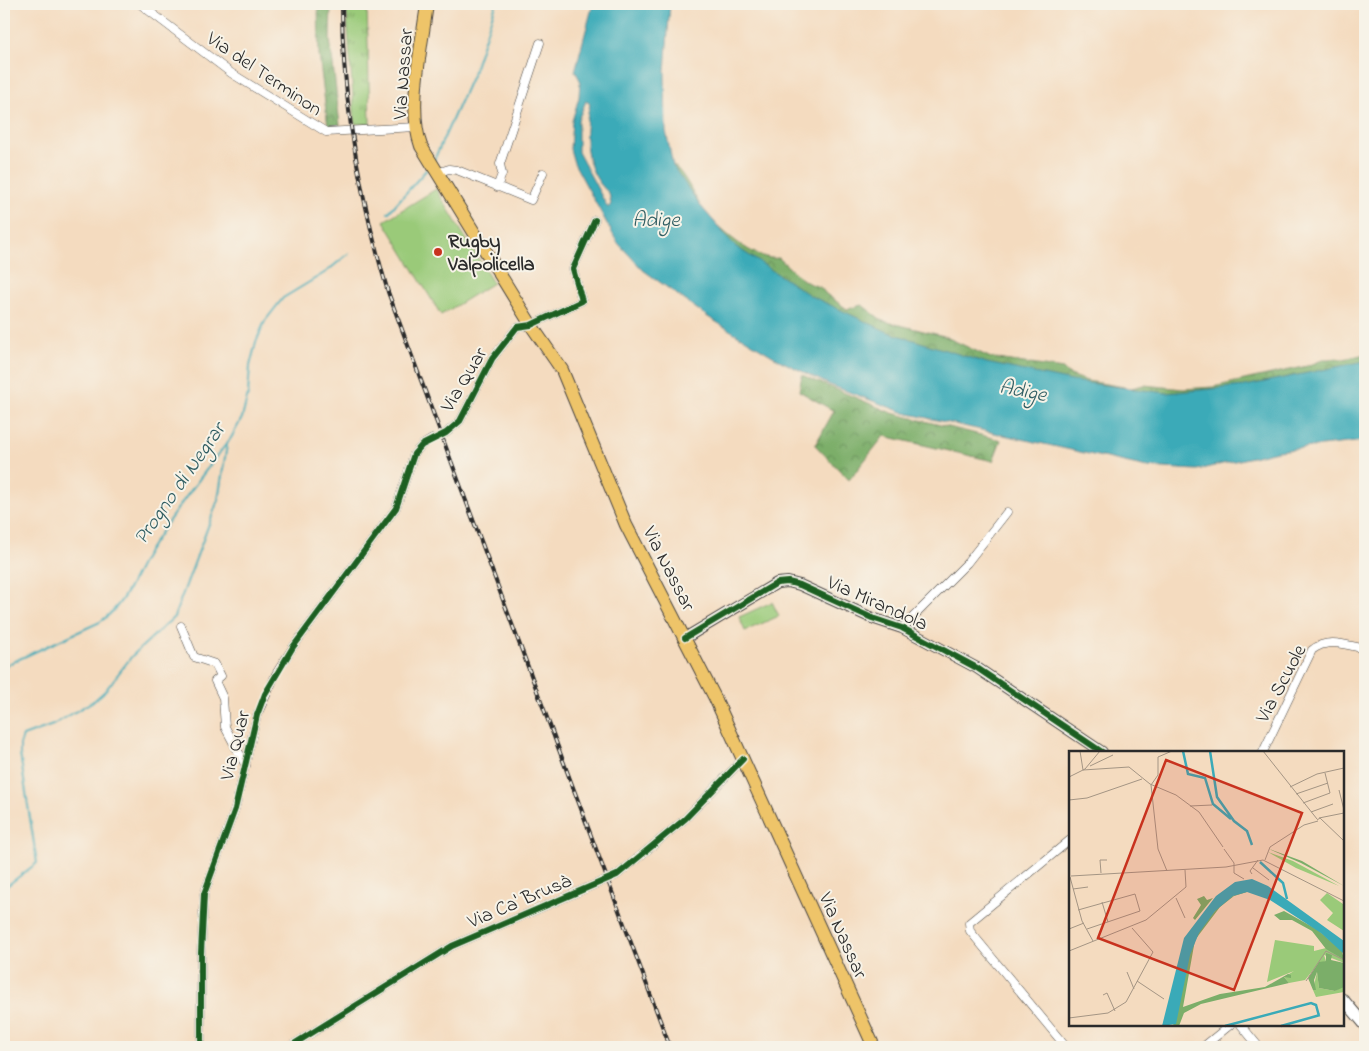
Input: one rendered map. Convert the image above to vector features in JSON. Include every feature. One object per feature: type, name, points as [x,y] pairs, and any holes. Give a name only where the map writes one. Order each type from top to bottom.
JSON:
[{"type":"main road","name":"Via Nassar","points":[[427,4],[415,107],[416,127],[425,153],[434,171],[531,325],[562,370],[626,526],[685,638],[743,759],[874,1047]]},
{"type":"street","name":"Via del Terminon","points":[[140,4],[231,73],[326,132],[416,127]]},
{"type":"street","points":[[497,187],[502,174],[500,164],[540,43]]},
{"type":"street","points":[[434,171],[457,170],[531,200],[543,173]]},
{"type":"street","name":"Via Quar","points":[[446,433],[460,421],[492,359],[517,328],[531,325],[582,301],[573,268],[595,220]]},
{"type":"street","name":"Via Quar","points":[[200,1047],[204,894],[235,809],[257,715],[276,674],[293,647],[396,508],[414,454],[422,445],[432,439]]},
{"type":"street","points":[[902,628],[966,563],[1007,512]]},
{"type":"street","name":"Via Mirandola","points":[[685,638],[777,583],[788,582],[800,585],[872,618],[902,628],[977,668],[1101,751]]},
{"type":"street","points":[[181,626],[194,657],[215,664],[220,676],[215,681],[223,698],[225,727],[246,766]]},
{"type":"street","name":"Via Scuole","points":[[1263,751],[1312,650],[1320,643],[1328,641],[1365,649]]},
{"type":"street","name":"Via Ca' Brusà","points":[[289,1047],[452,946],[617,875],[685,819],[743,759]]},
{"type":"street","points":[[1066,1047],[970,931],[969,924],[977,915],[1069,841]]},
{"type":"street","points":[[1344,1001],[1365,1025]]},
{"type":"street","points":[[1203,1047],[1229,1026]]},
{"type":"street","points":[[1242,1026],[1259,1047]]},
{"type":"green space","points":[[318,4],[331,4],[330,39],[340,125],[328,127],[319,55]]},
{"type":"green space","points":[[346,4],[367,4],[370,124],[355,124]]},
{"type":"green space","points":[[672,164],[682,174],[704,211],[728,235],[749,250],[770,258],[779,258],[798,276],[808,283],[820,287],[826,294],[847,309],[862,305],[883,321],[944,336],[991,358],[1063,369],[1068,374],[1087,381],[1131,388],[1144,385],[1183,389],[1213,387],[1307,366],[1325,359],[1344,359],[1365,354],[1365,366],[1262,382],[1240,394],[1086,394],[826,315],[694,216]]},
{"type":"green space","name":"Rugby Valpolicella","points":[[436,189],[493,283],[441,315],[384,221]]},
{"type":"green space","points":[[802,375],[892,413],[1001,440],[993,461],[884,436],[849,480],[815,445],[834,411],[799,391]]},
{"type":"green space","points":[[772,602],[779,616],[745,631],[739,617]]},
{"type":"water","name":"Adige","points":[[593,4],[670,4],[665,72],[666,131],[673,166],[699,204],[735,246],[811,296],[888,332],[987,363],[1072,381],[1166,393],[1245,386],[1365,361],[1365,441],[1277,451],[1197,470],[1147,467],[905,413],[830,385],[781,361],[708,317],[643,270],[617,242],[574,163],[570,149],[572,121],[579,97],[580,80],[575,71]],"holes":[[[586,101],[590,104],[586,127],[587,152],[594,174],[609,193],[611,204],[608,208],[578,152],[578,120]]]},
{"type":"waterway","name":"Progno di Negrar","points":[[434,160],[473,73],[496,4]]},
{"type":"waterway","name":"Progno di Negrar","points":[[388,213],[428,168]]},
{"type":"waterway","name":"Progno di Negrar","points":[[4,666],[100,622],[117,607],[159,535],[231,438],[242,418],[248,394],[250,366],[256,342],[265,321],[283,298],[326,272],[348,254]]},
{"type":"waterway","points":[[4,888],[37,863],[20,754],[23,736],[53,725],[95,700],[105,691],[132,656],[174,617],[218,500],[227,445]]},
{"type":"tunnel","points":[[432,439],[446,433]]},
{"type":"railway","points":[[342,4],[345,77],[354,150],[369,221],[388,292],[670,1047]]},
{"type":"cycle path","points":[[201,1047],[201,953],[204,894],[235,809],[257,715],[265,694],[293,647],[396,508],[414,454],[422,445],[446,433],[460,421],[492,359],[517,327],[531,325],[582,301],[573,269],[595,220]]},
{"type":"cycle path","points":[[685,638],[777,583],[788,582],[800,585],[872,618],[902,628],[977,668],[1101,751]]},
{"type":"cycle path","points":[[289,1047],[452,946],[617,875],[685,819],[743,759]]},
{"type":"place","name":"Rugby Valpolicella","points":[[438,252]]}]
